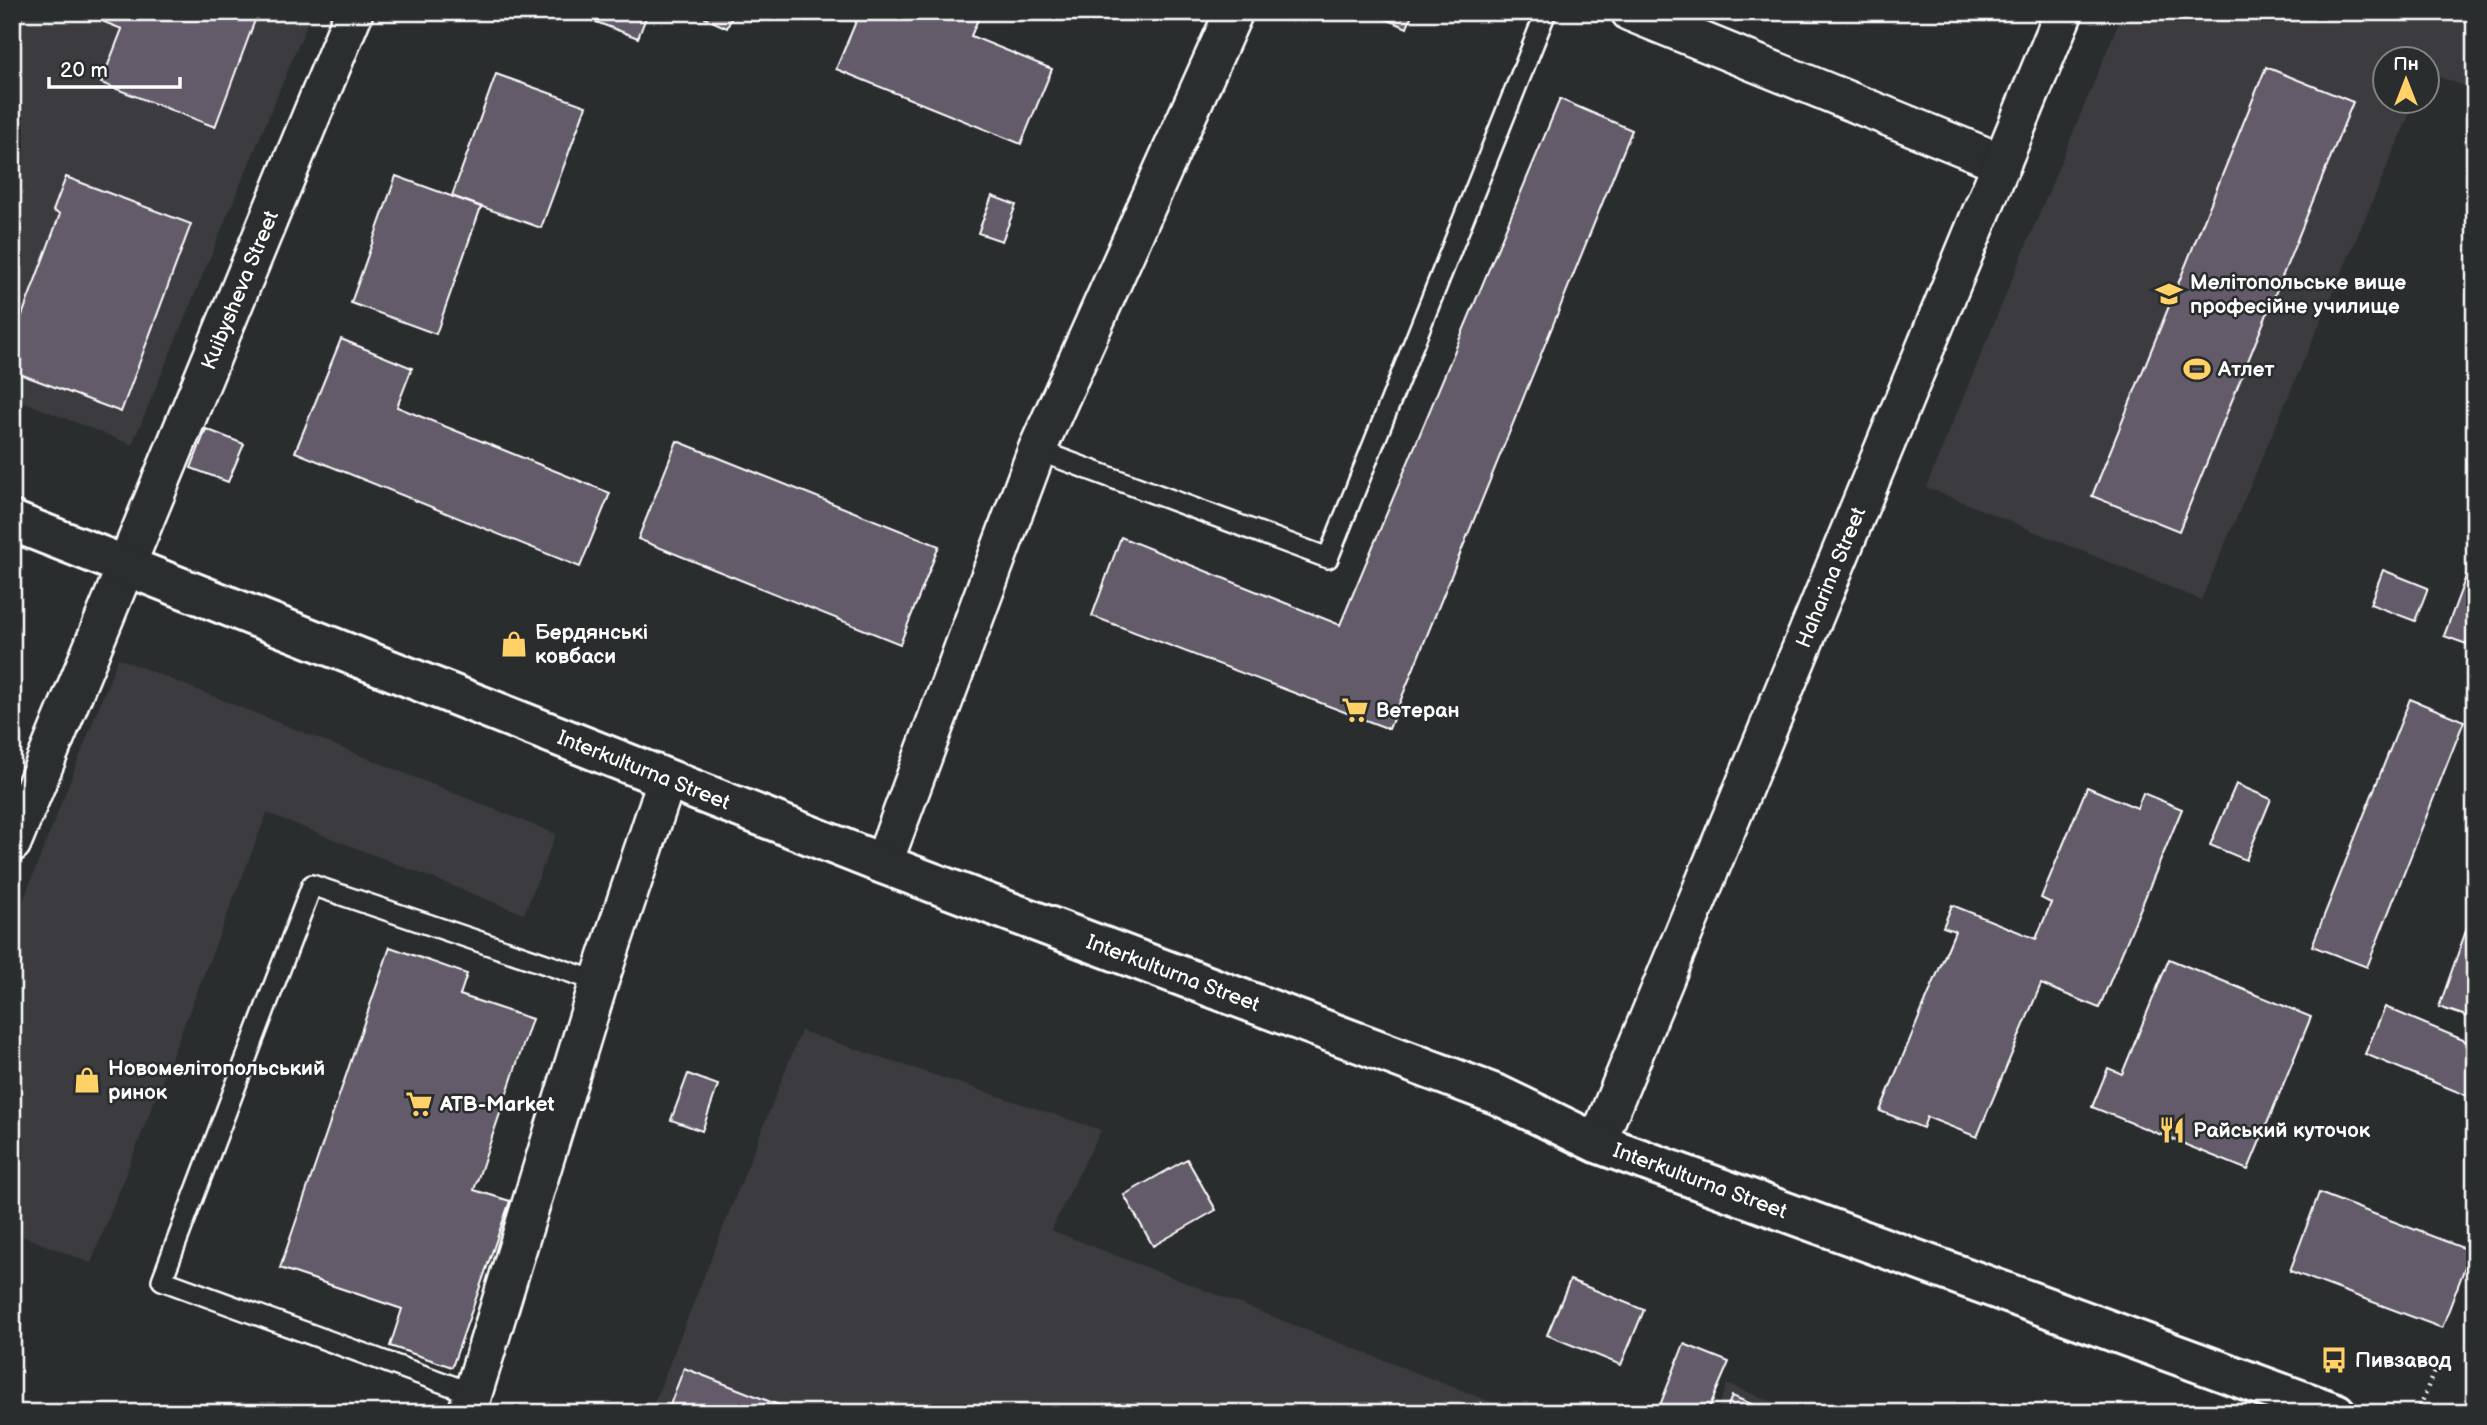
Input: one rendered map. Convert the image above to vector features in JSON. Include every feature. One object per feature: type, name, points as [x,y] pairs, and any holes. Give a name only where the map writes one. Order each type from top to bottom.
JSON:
[{"type":"main road","name":"Interkulturna Street","points":[[12,521],[883,864],[1498,1095],[1597,1143],[2336,1413]]},
{"type":"street","name":"Kuibysheva Street","points":[[12,843],[354,12]]},
{"type":"street","points":[[883,864],[1037,450],[1234,12]]},
{"type":"street","points":[[1630,12],[2002,163]]},
{"type":"street","name":"Haharina Street","points":[[1597,1143],[2064,12]]},
{"type":"street","points":[[470,1403],[599,982],[667,779]]},
{"type":"lane","points":[[1037,450],[1328,558],[1546,12]]},
{"type":"lane","points":[[470,1403],[162,1280],[312,886],[599,982]]},
{"type":"path","points":[[2420,1408],[2438,1361]]},
{"type":"shaded area","points":[[12,12],[312,12],[132,445],[12,397]]},
{"type":"shaded area","name":"Мелітопольське вище професійне училище","points":[[2123,12],[2475,12],[2475,90],[2442,78],[2442,46],[2372,46],[2372,116],[2409,116],[2201,600],[1926,487]]},
{"type":"shaded area","name":"Новомелітопольський ринок","points":[[118,658],[556,834],[524,914],[267,813],[91,1263],[12,1232],[12,929]]},
{"type":"shaded area","points":[[801,1031],[1101,1130],[1051,1230],[1519,1413],[650,1413]]},
{"type":"shaded area","points":[[1727,1384],[1801,1413],[1716,1413]]},
{"type":"building","points":[[12,12],[24,12],[12,41]]},
{"type":"building","points":[[108,12],[258,12],[215,127],[101,83],[122,29],[104,22]]},
{"type":"building","points":[[570,12],[648,12],[638,38]]},
{"type":"building","points":[[708,12],[734,12],[727,28],[705,18]]},
{"type":"building","points":[[860,12],[981,12],[971,36],[1052,69],[1021,144],[836,69]]},
{"type":"building","points":[[1369,12],[1413,12],[1407,28]]},
{"type":"building","points":[[2458,12],[2475,12],[2475,19]]},
{"type":"building","points":[[2266,67],[2353,102],[2179,531],[2092,496]]},
{"type":"building","points":[[496,74],[586,106],[541,228],[452,196]]},
{"type":"building","points":[[1560,99],[1632,130],[1389,729],[1092,616],[1121,537],[1340,625]]},
{"type":"building","points":[[396,176],[481,207],[436,334],[351,303]]},
{"type":"building","points":[[66,177],[191,224],[121,412],[12,371],[12,333],[15,334],[60,214],[53,211]]},
{"type":"building","points":[[992,196],[1016,205],[1002,241],[978,233]]},
{"type":"building","points":[[341,339],[412,368],[397,407],[610,493],[580,567],[295,452]]},
{"type":"building","points":[[206,429],[244,444],[228,482],[191,468]]},
{"type":"building","points":[[677,441],[939,546],[900,644],[638,539]]},
{"type":"building","points":[[2475,552],[2475,647],[2444,636]]},
{"type":"building","points":[[2383,570],[2428,588],[2415,621],[2370,604]]},
{"type":"building","points":[[2410,699],[2464,721],[2367,967],[2312,946]]},
{"type":"building","points":[[2236,784],[2271,799],[2246,860],[2210,845]]},
{"type":"building","points":[[2087,787],[2137,808],[2143,793],[2182,809],[2099,1008],[2041,984],[1977,1137],[1927,1117],[1923,1128],[1880,1111],[1955,931],[1943,927],[1952,905],[2036,939],[2051,903],[2041,898]]},
{"type":"building","points":[[2467,928],[2475,930],[2475,1019],[2439,1007]]},
{"type":"building","name":"ATB-Market","points":[[390,947],[467,974],[460,995],[532,1019],[474,1190],[510,1201],[452,1367],[390,1346],[402,1309],[280,1268]]},
{"type":"building","points":[[2169,959],[2311,1017],[2248,1170],[2092,1107],[2108,1068],[2122,1074]]},
{"type":"building","points":[[2385,1007],[2475,1045],[2475,1099],[2365,1054]]},
{"type":"building","points":[[688,1074],[718,1085],[702,1131],[671,1120]]},
{"type":"building","points":[[1187,1159],[1216,1210],[1153,1246],[1124,1195]]},
{"type":"building","points":[[2319,1193],[2471,1251],[2442,1328],[2290,1271]]},
{"type":"building","points":[[1570,1280],[1644,1310],[1621,1365],[1547,1335]]},
{"type":"building","points":[[1684,1344],[1729,1362],[1707,1413],[1657,1413]]},
{"type":"building","points":[[684,1368],[799,1413],[667,1413]]},
{"type":"building","points":[[1732,1396],[1773,1413],[1725,1413]]},
{"type":"place","name":"Мелітопольське вище професійне училище","points":[[2169,294]]},
{"type":"place","name":"Атлет","points":[[2197,369]]},
{"type":"place","name":"Бердянські ковбаси","points":[[514,644]]},
{"type":"place","name":"Ветеран","points":[[1355,710]]},
{"type":"place","name":"Новомелітопольський ринок","points":[[87,1080]]},
{"type":"place","name":"ATB-Market","points":[[419,1104]]},
{"type":"place","name":"Райський куточок","points":[[2172,1130]]},
{"type":"place","name":"Пивзавод","points":[[2334,1360]]}]
